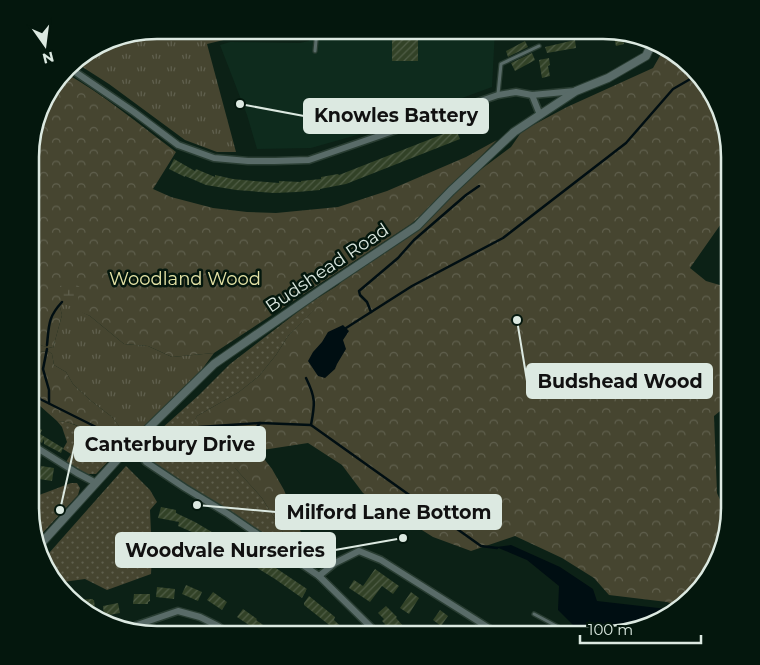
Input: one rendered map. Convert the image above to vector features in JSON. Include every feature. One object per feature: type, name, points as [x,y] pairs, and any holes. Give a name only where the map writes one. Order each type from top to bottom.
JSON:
[{"type":"street","name":"Budshead Road","points":[[44,541],[133,444],[214,364],[417,226],[514,132],[576,91],[608,78],[646,56],[650,48]]},
{"type":"street","points":[[75,72],[178,145],[214,158],[248,161],[309,160],[498,95],[516,92],[532,95],[576,91]]},
{"type":"street","points":[[532,95],[540,115]]},
{"type":"street","points":[[133,444],[146,462],[228,514],[319,576],[370,626]]},
{"type":"street","points":[[40,450],[96,483]]},
{"type":"street","points":[[319,576],[335,563],[359,550],[382,560],[486,626]]},
{"type":"street","points":[[138,625],[178,611],[200,617],[218,626]]},
{"type":"lane","points":[[315,51],[316,39]]},
{"type":"lane","points":[[498,95],[501,64],[539,46]]},
{"type":"lane","points":[[39,455],[40,450]]},
{"type":"lane","points":[[534,614],[556,626]]},
{"type":"shaded area","points":[[310,39],[495,39],[492,87],[378,129],[311,148],[257,149],[247,115],[220,45],[230,42],[300,43],[309,41]]},
{"type":"shaded area","points":[[343,325],[349,331],[343,340],[346,349],[335,369],[325,378],[318,376],[308,361],[328,332]]},
{"type":"shaded area","points":[[511,545],[560,567],[593,589],[597,601],[665,609],[649,617],[627,624],[574,626],[558,610],[559,586],[527,560],[496,547]]},
{"type":"green space","points":[[156,39],[228,39],[207,44],[236,152],[217,152],[185,140],[109,84],[81,66],[97,54],[118,45],[133,41]]},
{"type":"green space","points":[[661,54],[687,73],[706,98],[712,111],[719,133],[721,149],[721,224],[690,268],[706,281],[721,285],[721,410],[714,416],[717,493],[721,502],[721,509],[719,532],[706,568],[687,592],[672,604],[609,595],[594,578],[562,558],[515,536],[471,551],[433,537],[363,493],[342,465],[308,443],[256,451],[254,459],[265,460],[272,469],[284,490],[304,540],[313,545],[322,563],[305,565],[293,556],[289,542],[262,498],[235,468],[234,437],[185,438],[197,416],[239,392],[259,376],[288,336],[346,277],[418,227],[464,182],[511,147],[522,131],[567,107],[653,68]]},
{"type":"green space","name":"Woodland Wood","points":[[71,76],[107,100],[176,152],[153,189],[171,197],[213,208],[276,213],[338,207],[387,191],[466,157],[497,140],[430,208],[411,224],[214,353],[172,357],[148,346],[124,344],[90,316],[59,303],[62,315],[53,348],[39,344],[40,141],[45,118],[51,104]]},
{"type":"green space","points":[[70,280],[81,288],[78,294],[78,301],[69,304],[62,302],[60,286]]},
{"type":"green space","points":[[340,284],[288,336],[259,376],[239,392],[197,416],[186,438],[235,437],[235,468],[262,498],[289,542],[293,556],[154,464],[144,456],[141,447],[199,395],[230,364],[308,304]]},
{"type":"green space","points":[[59,303],[90,316],[124,344],[148,346],[172,357],[214,353],[200,372],[130,440],[112,417],[73,384],[66,372],[54,365],[52,354],[48,351],[39,352],[39,344],[53,348],[62,315]]},
{"type":"green space","points":[[48,351],[52,354],[54,365],[66,372],[73,384],[112,417],[130,440],[122,447],[116,446],[75,425],[57,421],[39,405],[39,352]]},
{"type":"green space","points":[[57,421],[82,428],[106,442],[122,447],[96,474],[87,474],[66,462],[71,454],[63,449],[67,442],[62,427]]},
{"type":"green space","points":[[126,466],[150,490],[157,502],[150,510],[151,574],[107,590],[85,579],[65,582],[54,568],[48,554]]},
{"type":"green space","points":[[71,483],[77,483],[80,488],[78,495],[42,534],[39,495]]},
{"type":"building","points":[[392,39],[418,39],[418,61],[392,61]]},
{"type":"building","points":[[615,39],[623,41],[624,44],[616,46]]},
{"type":"building","points":[[575,40],[576,48],[547,53],[545,47]]},
{"type":"building","points":[[525,41],[528,47],[508,57],[506,51]]},
{"type":"building","points":[[532,53],[535,60],[515,71],[511,63]]},
{"type":"building","points":[[549,58],[550,76],[542,78],[539,60]]},
{"type":"building","points":[[482,117],[486,128],[472,134],[467,124]]},
{"type":"building","points":[[456,129],[460,139],[346,184],[320,190],[274,193],[236,190],[206,185],[169,169],[174,159],[195,171],[196,169],[215,177],[215,175],[233,179],[279,183],[279,181],[301,182],[339,175]]},
{"type":"building","points":[[39,428],[42,430],[40,434],[63,448],[61,453],[44,444],[44,439],[42,443],[39,441]]},
{"type":"building","points":[[41,466],[54,468],[52,481],[39,479]]},
{"type":"building","points":[[161,507],[176,510],[176,513],[195,522],[259,560],[261,558],[307,589],[302,598],[251,564],[248,565],[199,535],[178,526],[179,522],[158,518]]},
{"type":"building","points":[[375,569],[399,586],[393,594],[382,586],[370,602],[349,588],[354,580],[363,586]]},
{"type":"building","points":[[186,585],[202,592],[198,601],[182,594]]},
{"type":"building","points":[[157,587],[175,589],[174,599],[156,597]]},
{"type":"building","points":[[213,592],[227,602],[222,610],[207,600]]},
{"type":"building","points":[[411,592],[419,598],[409,614],[400,608]]},
{"type":"building","points":[[134,594],[150,594],[150,601],[148,604],[133,604]]},
{"type":"building","points":[[309,596],[335,617],[334,620],[340,626],[330,626],[304,605]]},
{"type":"building","points":[[93,599],[95,608],[91,606],[82,600]]},
{"type":"building","points":[[118,603],[120,613],[107,615],[104,614],[103,606]]},
{"type":"building","points":[[386,606],[403,626],[384,626],[385,624],[382,621],[384,619],[378,613]]},
{"type":"building","points":[[243,609],[265,626],[250,626],[237,617]]},
{"type":"building","points":[[440,610],[448,616],[441,626],[433,620]]},
{"type":"waterway","points":[[346,328],[412,286],[503,238],[626,143],[673,89],[691,78]]},
{"type":"waterway","points":[[371,312],[359,291],[398,258],[414,240],[479,186]]},
{"type":"waterway","points":[[47,345],[52,317],[62,302]]},
{"type":"waterway","points":[[47,349],[43,369],[49,390],[49,403]]},
{"type":"waterway","points":[[306,378],[314,401],[311,425]]},
{"type":"waterway","points":[[39,397],[110,434]]},
{"type":"waterway","points":[[199,427],[260,423],[311,425],[481,546],[497,548]]},
{"type":"waterway","points":[[244,449],[247,440],[260,423]]},
{"type":"place","name":"Knowles Battery","points":[[240,104]]},
{"type":"place","name":"Budshead Wood","points":[[517,320]]},
{"type":"place","name":"Milford Lane Bottom","points":[[197,505]]},
{"type":"place","name":"Canterbury Drive","points":[[60,510]]},
{"type":"place","name":"Woodvale Nurseries","points":[[403,538]]}]
